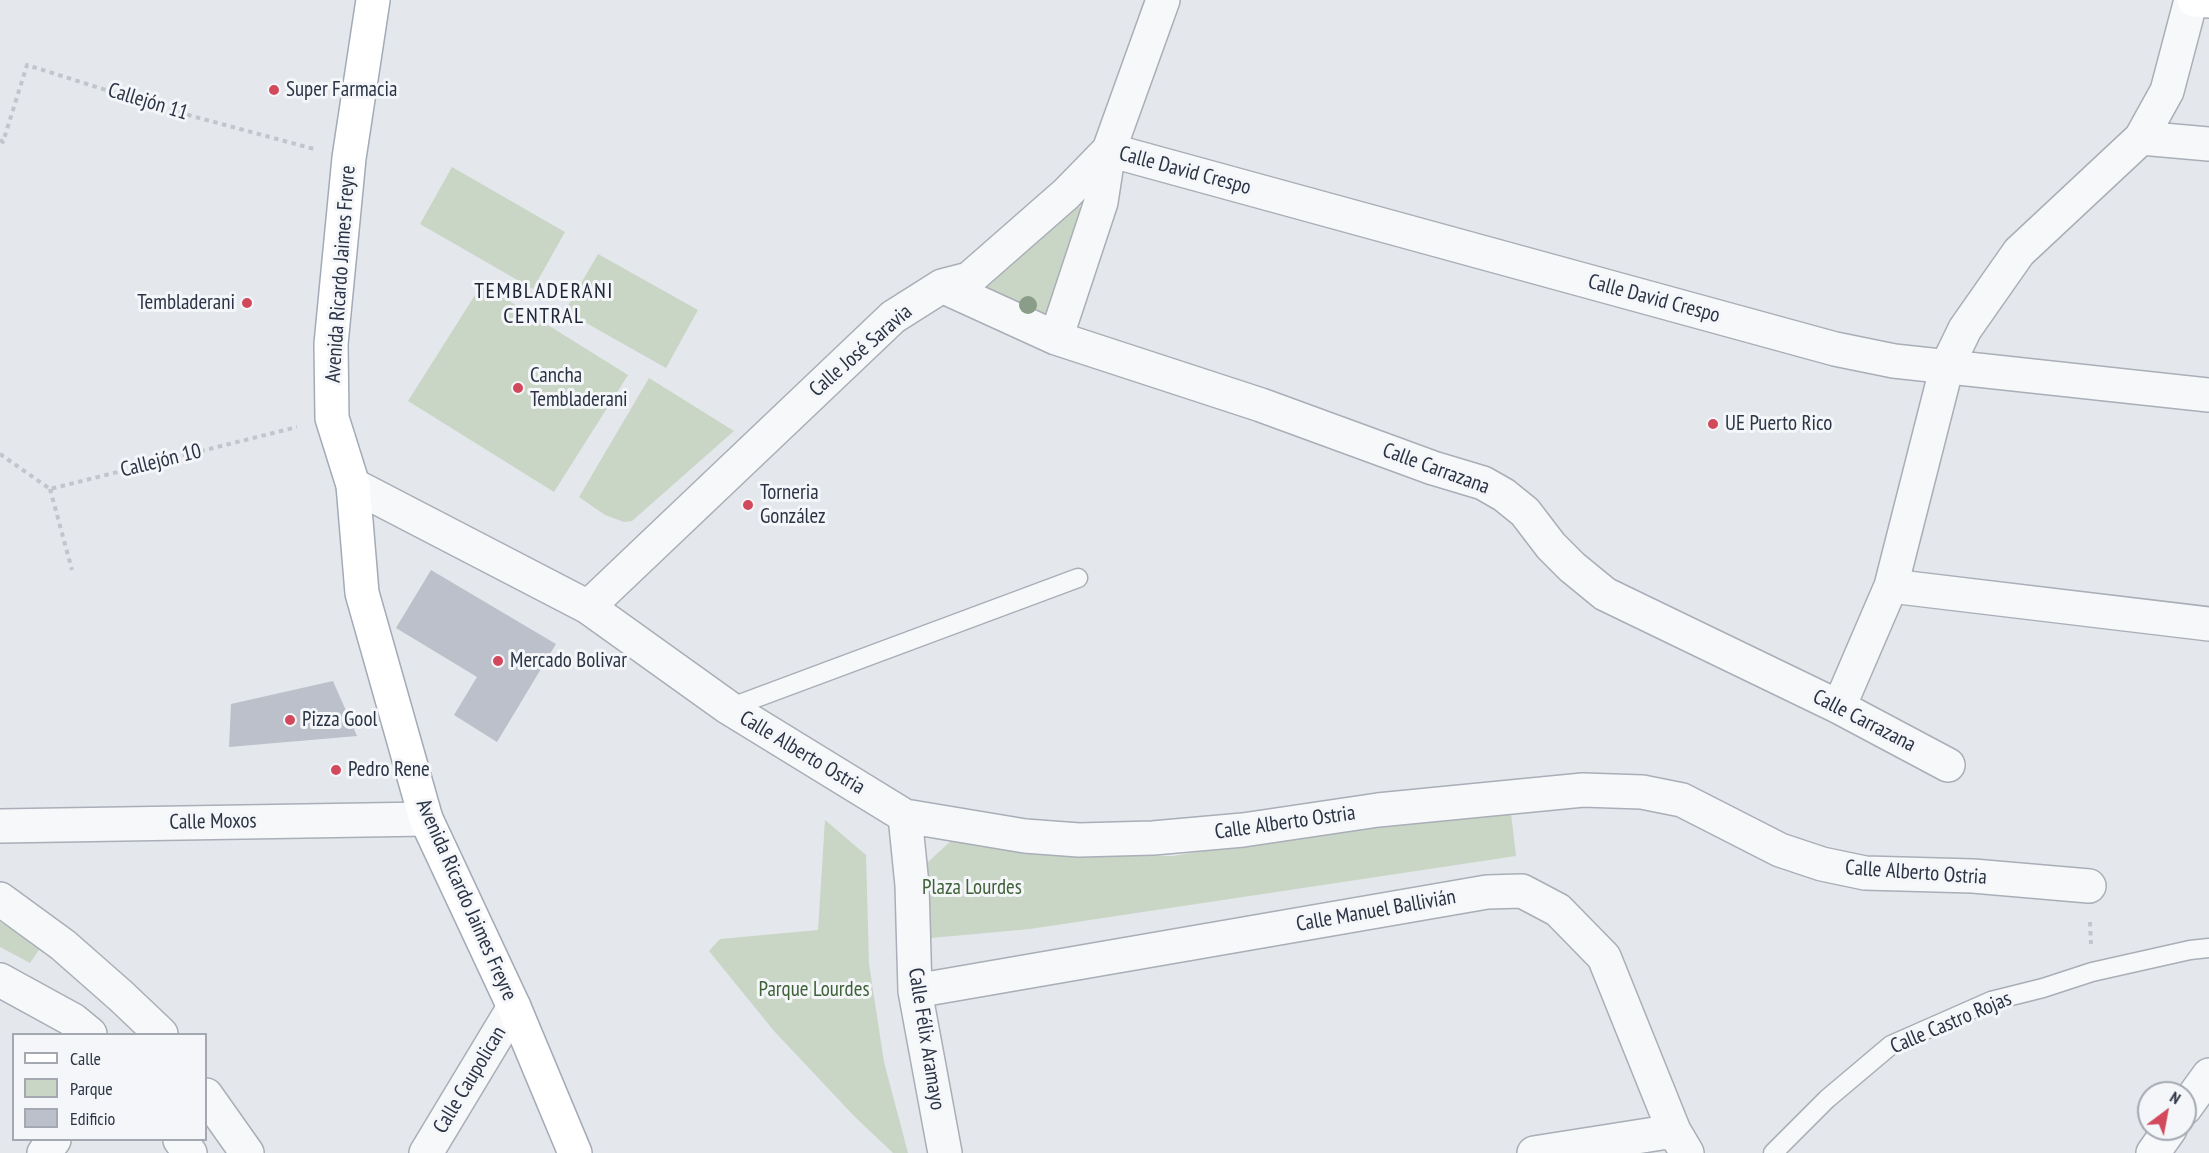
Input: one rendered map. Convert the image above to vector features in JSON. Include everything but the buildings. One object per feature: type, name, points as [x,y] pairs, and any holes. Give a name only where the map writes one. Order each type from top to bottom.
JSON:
[{"type":"main road","name":"Avenida Ricardo Jaimes Freyre","points":[[373,0],[350,158],[331,344],[332,418],[353,485],[362,593],[426,819],[514,1006],[575,1153]]},
{"type":"main road","points":[[2192,0],[2209,2]]},
{"type":"street","name":"Calle José Saravia","points":[[588,607],[893,317],[942,286],[969,279],[1066,194],[1109,150],[1163,0]]},
{"type":"street","points":[[1839,707],[1890,585],[1947,366],[1965,329],[2019,252],[2141,138],[2167,91],[2192,0]]},
{"type":"street","points":[[2141,138],[2209,144]]},
{"type":"street","points":[[1056,338],[1101,202],[1109,150]]},
{"type":"street","name":"Calle David Crespo","points":[[1109,150],[1835,349],[1894,361],[2209,395]]},
{"type":"street","name":"Calle Carrazana","points":[[942,286],[1056,338],[1261,405],[1433,468],[1483,483],[1504,495],[1524,512],[1565,560],[1605,594],[1839,707],[1948,765]]},
{"type":"street","name":"Calle Alberto Ostria","points":[[353,485],[588,607],[729,708],[905,816],[1025,836],[1079,840],[1142,838],[1243,830],[1378,810],[1582,790],[1642,792],[1682,800],[1780,850],[1822,864],[1865,873],[1973,876],[2089,886]]},
{"type":"street","points":[[1890,585],[2209,624]]},
{"type":"street","name":"Calle Félix Aramayo","points":[[905,816],[912,885],[915,991],[945,1153]]},
{"type":"street","name":"Calle Moxos","points":[[0,826],[426,819]]},
{"type":"street","name":"Calle Manuel Ballivián","points":[[915,991],[1486,892],[1522,891],[1558,910],[1604,957],[1680,1142]]},
{"type":"street","points":[[0,899],[63,945],[159,1033]]},
{"type":"street","points":[[0,980],[73,1020],[88,1033]]},
{"type":"street","name":"Calle Caupolican","points":[[426,1153],[514,1006]]},
{"type":"street","points":[[2197,1092],[2209,1075]]},
{"type":"street","points":[[207,1096],[247,1153]]},
{"type":"street","points":[[44,1153],[53,1141]]},
{"type":"street","points":[[181,1141],[190,1153]]},
{"type":"street","points":[[1534,1153],[1680,1142]]},
{"type":"lane","points":[[729,708],[1078,578]]},
{"type":"lane","points":[[2092,972],[2190,950],[2209,948]]},
{"type":"lane","name":"Calle Castro Rojas","points":[[1773,1153],[1827,1099],[1892,1045],[1991,1001],[2043,988],[2092,972]]},
{"type":"path","name":"Callejón 11","points":[[0,140],[3,142],[27,65],[166,109],[350,158]]},
{"type":"path","name":"Callejón 10","points":[[50,489],[332,418]]},
{"type":"path","points":[[0,454],[50,489],[72,570]]},
{"type":"path","points":[[2089,886],[2092,972]]},
{"type":"green space","points":[[452,167],[565,232],[533,289],[420,224]]},
{"type":"green space","points":[[1075,208],[1084,208],[1051,317],[987,297],[984,287]]},
{"type":"green space","name":"Cancha Tembladerani","points":[[598,254],[698,310],[666,368],[565,311]]},
{"type":"green space","name":"Cancha Tembladerani","points":[[482,284],[628,375],[554,492],[408,401]]},
{"type":"green space","points":[[649,378],[734,431],[632,521],[624,522],[605,515],[579,497]]},
{"type":"green space","name":"Plaza Lourdes","points":[[1510,805],[1516,856],[1030,929],[931,938],[925,883],[928,862],[953,839],[1099,855],[1173,856],[1316,832]]},
{"type":"green space","name":"Parque Lourdes","points":[[825,820],[866,855],[869,964],[884,1062],[908,1153],[893,1153],[853,1115],[774,1031],[709,951],[720,939],[818,930]]},
{"type":"green space","points":[[0,922],[41,947],[30,963],[0,947]]},
{"type":"place","name":"Super Farmacia","points":[[274,90]]},
{"type":"place","name":"Tembladerani","points":[[247,303]]},
{"type":"place","name":"Cancha Tembladerani","points":[[518,388]]},
{"type":"place","name":"UE Puerto Rico","points":[[1713,424]]},
{"type":"place","name":"Torneria González","points":[[748,505]]},
{"type":"place","name":"Mercado Bolivar","points":[[498,661]]},
{"type":"place","name":"Pizza Gool","points":[[290,720]]},
{"type":"place","name":"Pedro Rene","points":[[336,770]]},
{"type":"district","name":"TEMBLADERANI CENTRAL","points":[[544,304]]}]
